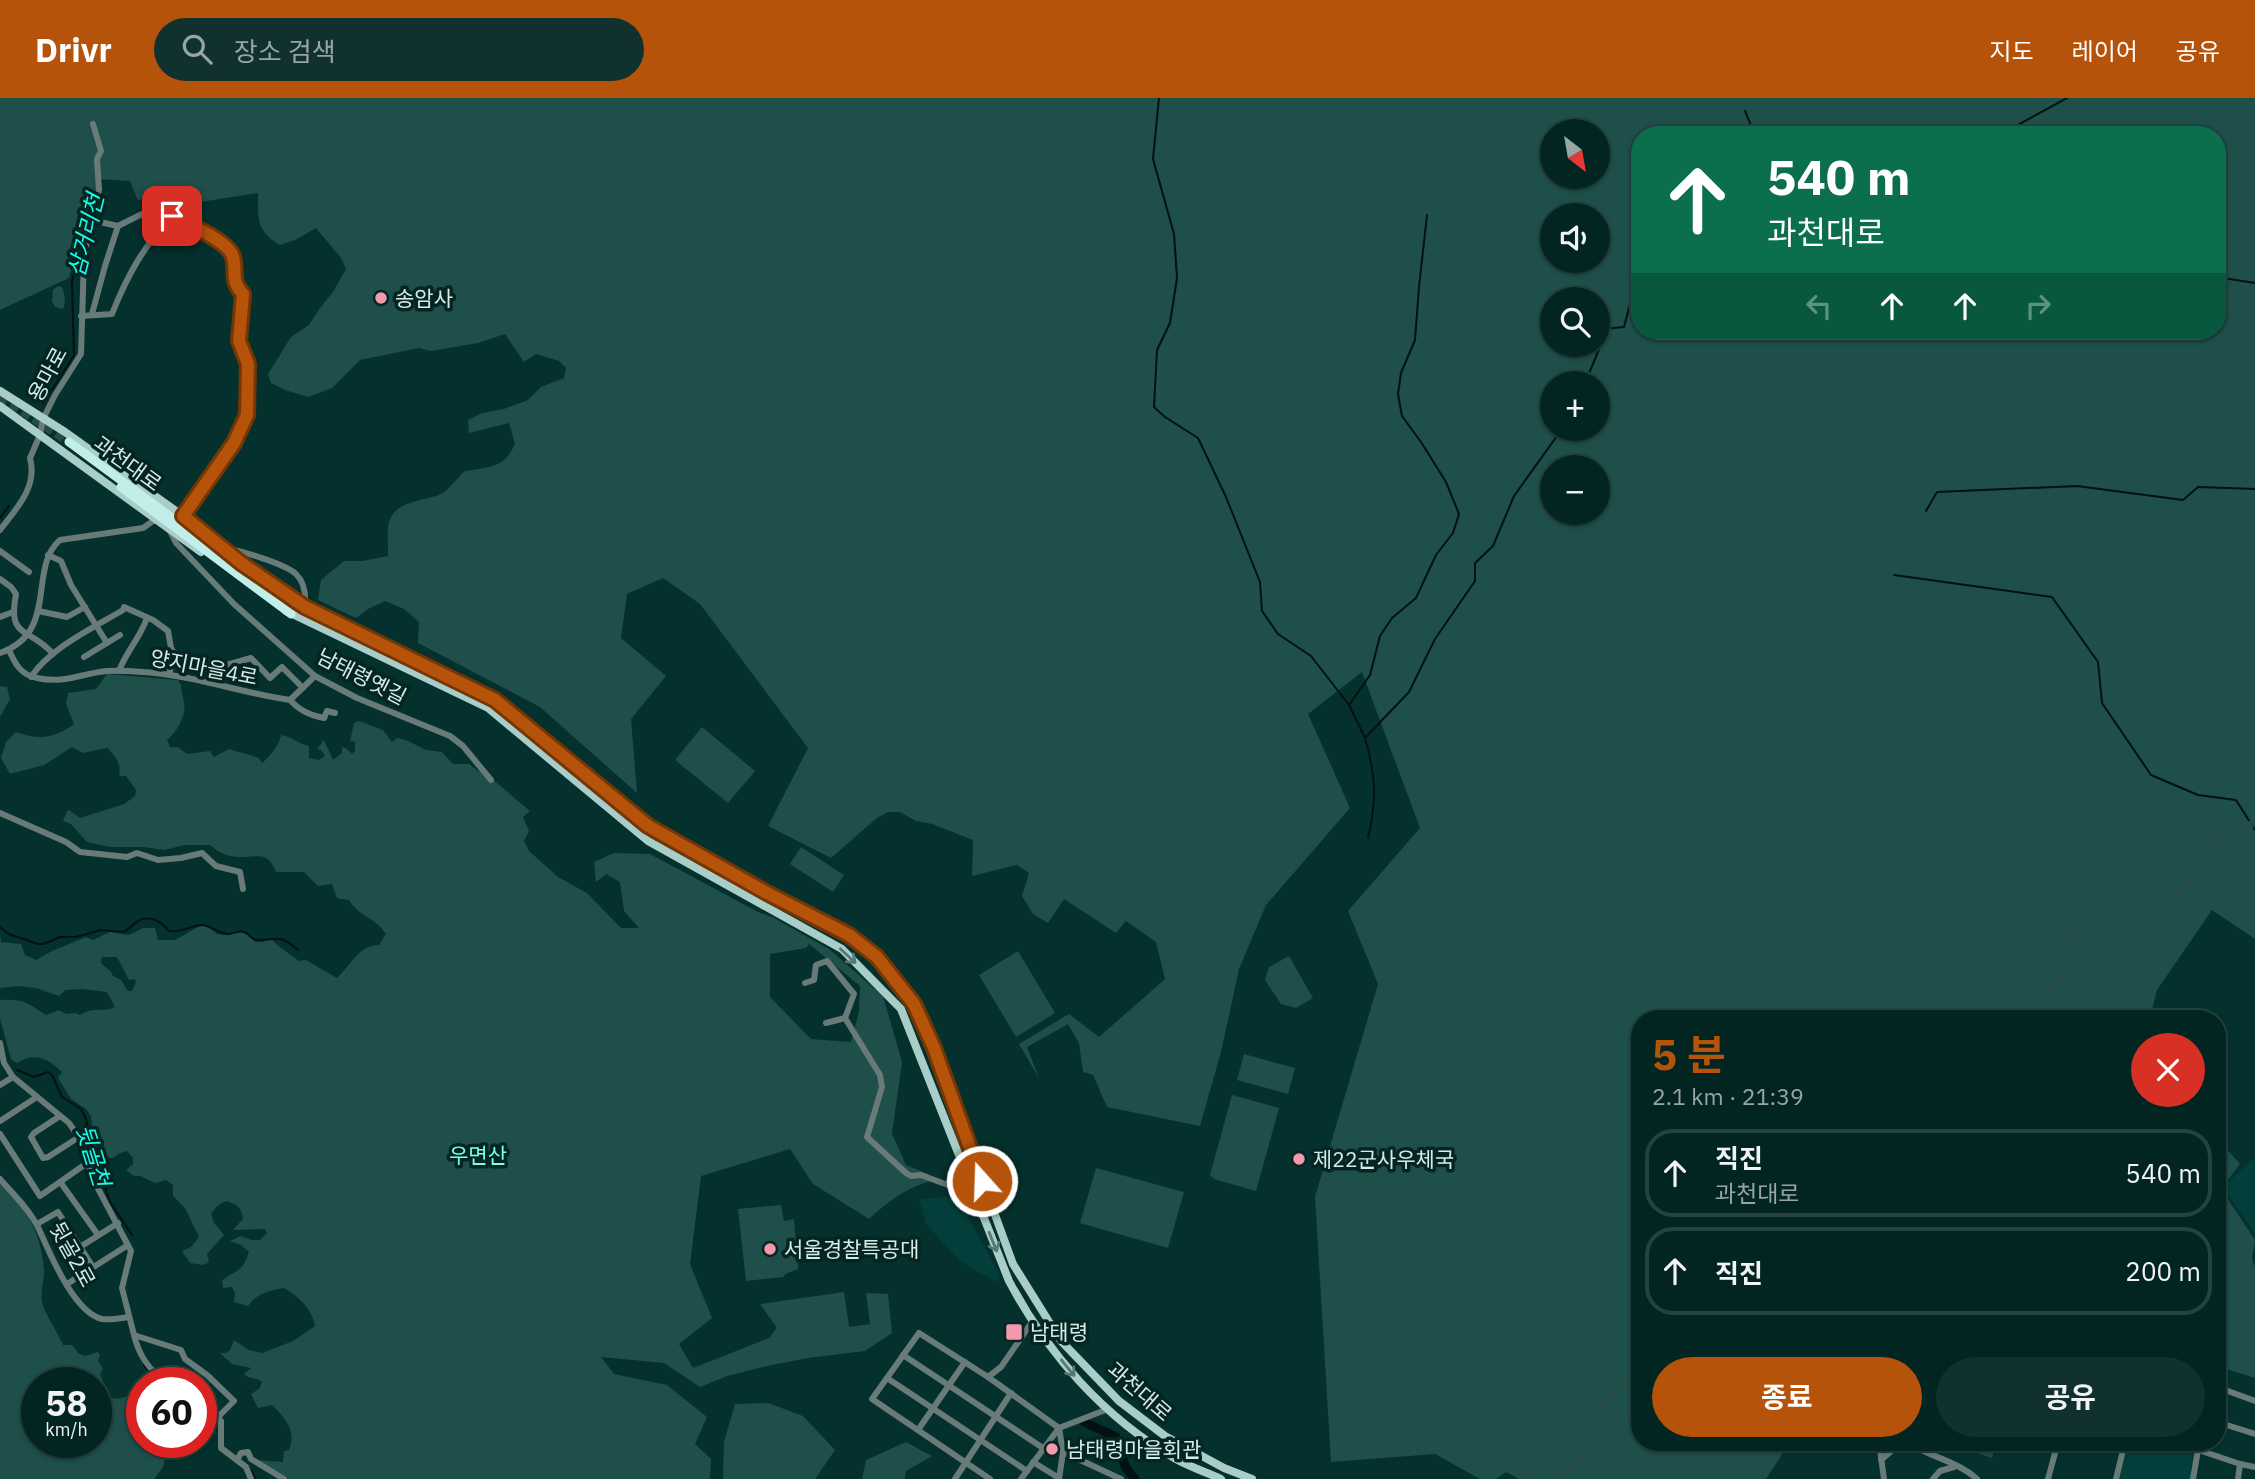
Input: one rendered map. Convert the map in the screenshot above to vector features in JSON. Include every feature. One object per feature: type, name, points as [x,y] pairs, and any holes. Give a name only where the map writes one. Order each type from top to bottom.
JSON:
[{"type":"highway","name":"과천대로","points":[[291,614],[68,444],[251,576],[305,607]]},
{"type":"main road","points":[[0,384],[11,399]]},
{"type":"main road","points":[[0,391],[65,432],[183,516],[241,563],[305,607]]},
{"type":"main road","name":"과천대로","points":[[3,409],[279,607],[488,708],[648,841],[842,950],[901,1009],[1009,1281],[1032,1322],[1075,1377],[1108,1409],[1177,1459],[1220,1479]]},
{"type":"main road","name":"과천대로","points":[[305,607],[495,700],[648,826],[767,893],[849,935],[877,957],[914,1004],[934,1048],[1013,1264],[1060,1341],[1119,1401],[1165,1436],[1224,1468],[1252,1479]]},
{"type":"main road","points":[[970,1186],[982,1181]]},
{"type":"main road","points":[[1108,1409],[1119,1401]]},
{"type":"street","name":"용마로","points":[[0,530],[23,501],[30,485],[30,458],[40,435],[43,419],[80,354],[84,258],[99,190],[97,159],[101,151],[93,124]]},
{"type":"street","points":[[91,220],[118,226],[142,214],[162,228]]},
{"type":"street","points":[[82,316],[112,314],[125,280],[172,216],[230,249],[235,284],[243,294],[239,341],[248,364],[247,415],[234,443],[183,516]]},
{"type":"street","points":[[92,314],[118,226]]},
{"type":"street","points":[[0,653],[9,650],[27,636],[38,611],[48,555],[60,540],[143,528],[153,521],[159,522]]},
{"type":"street","name":"남태령옛길","points":[[169,529],[176,543],[234,604],[298,663],[315,676],[357,698],[450,736],[463,746],[492,780]]},
{"type":"street","points":[[226,550],[238,550],[296,574],[305,591],[305,607]]},
{"type":"street","points":[[0,551],[29,572]]},
{"type":"street","points":[[48,555],[61,561],[71,585],[107,643]]},
{"type":"street","points":[[0,579],[16,594],[13,611],[15,624],[27,636],[44,644],[53,654]]},
{"type":"street","points":[[38,611],[67,617],[85,607]]},
{"type":"street","points":[[9,650],[23,673],[31,677],[39,665],[53,654],[124,607],[168,631],[170,648],[174,653],[223,666],[251,658],[270,678],[282,667],[303,688]]},
{"type":"street","points":[[0,617],[13,611]]},
{"type":"street","points":[[119,671],[124,657],[138,639],[147,618]]},
{"type":"street","points":[[84,657],[120,635]]},
{"type":"street","points":[[169,675],[174,653]]},
{"type":"street","points":[[220,685],[223,666]]},
{"type":"street","name":"양지마을4로","points":[[31,677],[65,681],[106,671],[169,675],[290,700],[299,710],[324,718],[327,711],[335,713]]},
{"type":"street","points":[[290,700],[315,676]]},
{"type":"street","points":[[0,813],[65,842],[79,852],[127,857],[137,853],[158,860],[202,853],[216,866],[240,872],[243,888]]},
{"type":"street","points":[[805,983],[814,980],[816,965],[827,961],[854,994],[845,1018]]},
{"type":"street","points":[[826,1023],[845,1018]]},
{"type":"street","points":[[845,1018],[880,1075],[882,1087],[867,1136],[907,1177],[921,1174],[948,1185]]},
{"type":"street","points":[[0,1043],[4,1063],[13,1077],[69,1123],[79,1137],[100,1194],[131,1251],[122,1288],[137,1346],[149,1367]]},
{"type":"street","points":[[0,1085],[13,1077]]},
{"type":"street","points":[[0,1121],[37,1097]]},
{"type":"street","points":[[60,1116],[34,1133],[31,1138],[43,1158],[79,1137]]},
{"type":"street","points":[[0,1134],[40,1196],[87,1163]]},
{"type":"street","name":"뒷골2로","points":[[0,1180],[37,1224],[52,1261],[83,1306],[103,1319],[130,1317]]},
{"type":"street","points":[[61,1183],[98,1235]]},
{"type":"street","points":[[37,1224],[58,1212],[93,1267]]},
{"type":"street","points":[[80,1247],[118,1223]]},
{"type":"street","points":[[67,1284],[128,1245]]},
{"type":"street","points":[[988,1377],[1000,1367],[1032,1322]]},
{"type":"street","points":[[990,1479],[872,1399],[919,1333],[988,1377],[1059,1428],[1063,1452],[1059,1478],[1033,1462]]},
{"type":"street","points":[[134,1335],[181,1350],[185,1359],[207,1375],[234,1401],[218,1416],[221,1448],[246,1468],[251,1479]]},
{"type":"street","points":[[903,1354],[1043,1448]]},
{"type":"street","points":[[918,1430],[965,1362]]},
{"type":"street","points":[[887,1377],[1027,1471]]},
{"type":"street","points":[[2226,1390],[2255,1401]]},
{"type":"street","points":[[955,1479],[1011,1393]]},
{"type":"street","points":[[1021,1479],[1059,1428],[1108,1409]]},
{"type":"street","points":[[2226,1425],[2255,1434]]},
{"type":"street","points":[[1880,1451],[1884,1479]]},
{"type":"street","points":[[1881,1460],[1892,1451]]},
{"type":"street","points":[[1920,1451],[1954,1464],[1977,1479]]},
{"type":"street","points":[[2048,1479],[2055,1451]]},
{"type":"street","points":[[2116,1479],[2123,1451]]},
{"type":"street","points":[[2193,1479],[2198,1451]]},
{"type":"street","points":[[2201,1451],[2255,1467]]},
{"type":"street","points":[[237,1460],[241,1453],[248,1452],[251,1459],[284,1479]]},
{"type":"street","points":[[1063,1452],[1121,1479]]},
{"type":"street","points":[[2238,1479],[2240,1464]]},
{"type":"street","points":[[1933,1479],[1940,1471],[1954,1467]]},
{"type":"shaded area","points":[[2255,1160],[2255,1233],[2226,1191],[2226,1184]]},
{"type":"shaded area","points":[[956,1196],[1000,1275],[996,1282],[960,1261],[926,1224],[919,1199]]},
{"type":"shaded area","points":[[2127,1451],[2198,1451],[2192,1479],[2119,1479]]},
{"type":"green space","points":[[0,98],[2255,98],[2255,939],[2212,910],[2157,990],[2152,1010],[1631,1010],[1631,1451],[1784,1451],[1766,1479],[1519,1479],[1506,1472],[1496,1479],[1480,1479],[1435,1454],[1331,1462],[1315,1197],[1378,984],[1348,911],[1420,828],[1362,672],[1308,714],[1350,808],[1266,905],[1239,969],[1221,1052],[1200,1126],[1107,1107],[1093,1075],[1083,1072],[1079,1043],[1068,1024],[1027,1047],[1039,1078],[1019,1044],[1069,1014],[1099,1037],[1165,979],[1156,942],[1126,921],[1116,933],[1064,899],[1048,923],[1033,914],[1022,896],[1029,873],[1017,865],[972,876],[973,840],[932,824],[916,821],[900,812],[888,812],[877,818],[831,858],[768,826],[808,748],[700,604],[663,578],[627,594],[621,638],[666,676],[631,719],[637,793],[540,707],[418,643],[419,622],[404,609],[385,601],[356,618],[318,600],[321,580],[344,561],[363,561],[388,556],[389,521],[400,507],[444,493],[465,471],[495,465],[506,458],[515,444],[509,423],[469,433],[468,420],[482,413],[504,409],[528,400],[541,387],[564,378],[566,368],[559,361],[536,354],[524,362],[505,334],[478,343],[431,351],[419,348],[360,360],[332,388],[308,397],[285,390],[271,383],[268,374],[291,337],[309,325],[346,269],[341,258],[316,228],[280,245],[262,229],[258,193],[175,206],[157,188],[138,201],[130,181],[96,179],[96,191],[85,215],[69,278],[0,310]]},
{"type":"green space","points":[[58,286],[62,287],[64,292],[63,309],[55,307],[52,301],[53,290]]},
{"type":"green space","name":"우면산","points":[[107,674],[178,680],[185,707],[178,728],[167,740],[170,747],[178,747],[187,754],[210,751],[214,757],[229,749],[259,758],[262,763],[274,750],[281,735],[309,746],[309,758],[319,760],[325,756],[317,749],[324,740],[333,760],[342,753],[342,747],[352,754],[355,751],[355,742],[350,741],[354,723],[359,721],[383,730],[392,742],[397,738],[406,740],[426,750],[442,752],[453,764],[469,764],[478,771],[485,770],[530,811],[523,817],[529,831],[524,841],[529,851],[558,877],[587,893],[621,928],[639,928],[624,911],[620,882],[606,874],[596,882],[594,862],[614,853],[650,854],[829,949],[883,996],[902,1062],[892,1134],[906,1165],[928,1174],[931,1181],[897,1196],[869,1219],[813,1184],[790,1149],[701,1176],[690,1264],[712,1318],[679,1344],[693,1368],[769,1338],[777,1328],[760,1304],[844,1292],[849,1327],[870,1324],[866,1293],[888,1294],[892,1333],[865,1351],[767,1366],[727,1376],[700,1387],[664,1363],[601,1357],[614,1374],[667,1385],[707,1417],[695,1444],[711,1459],[710,1479],[289,1479],[257,1460],[283,1462],[284,1451],[289,1450],[291,1443],[291,1431],[272,1405],[258,1408],[251,1394],[260,1388],[262,1382],[244,1374],[251,1368],[232,1364],[220,1353],[230,1350],[234,1340],[249,1350],[262,1353],[293,1341],[315,1326],[311,1313],[300,1299],[284,1288],[259,1295],[248,1306],[234,1302],[235,1293],[232,1287],[223,1288],[222,1281],[241,1268],[249,1252],[230,1241],[241,1236],[260,1240],[267,1233],[265,1229],[233,1230],[243,1219],[238,1207],[226,1201],[217,1206],[211,1214],[214,1223],[224,1235],[207,1254],[209,1262],[203,1265],[190,1263],[182,1251],[191,1247],[199,1237],[185,1208],[173,1196],[173,1185],[166,1180],[155,1183],[134,1176],[126,1170],[133,1164],[133,1158],[127,1151],[113,1158],[103,1157],[98,1161],[94,1152],[91,1116],[71,1099],[58,1078],[62,1072],[41,1058],[30,1058],[17,1063],[11,1059],[0,1019],[0,1000],[25,1002],[46,1015],[59,1010],[66,1014],[80,1015],[115,1007],[107,992],[65,990],[59,996],[36,988],[0,988],[0,933],[1,942],[21,944],[25,955],[36,960],[86,937],[93,940],[110,932],[129,935],[143,928],[155,928],[158,940],[175,940],[206,925],[217,934],[230,935],[244,931],[255,942],[271,938],[299,961],[306,960],[337,978],[366,948],[379,945],[386,934],[349,900],[337,898],[332,884],[318,886],[304,872],[276,872],[266,858],[232,856],[210,845],[185,845],[164,850],[110,847],[87,842],[71,824],[63,821],[67,811],[80,818],[124,804],[135,796],[136,790],[126,776],[119,774],[118,763],[110,750],[107,748],[83,753],[72,747],[44,765],[10,774],[1,758],[6,742],[16,732],[46,737],[60,733],[74,724],[66,704],[68,693],[96,689]],"holes":[[[809,944],[860,986],[859,1012],[851,1042],[811,1039],[770,997],[770,954],[806,948]],[[102,957],[117,957],[129,980],[134,979],[136,982],[132,991],[128,991],[121,980],[113,976],[101,963]]]},
{"type":"green space","points":[[0,686],[7,687],[10,699],[0,717]]},
{"type":"green space","points":[[702,727],[755,771],[728,803],[675,760]]},
{"type":"green space","points":[[801,847],[844,875],[833,892],[790,864]]},
{"type":"green space","points":[[1018,951],[1055,1013],[1016,1037],[979,975]]},
{"type":"green space","points":[[1289,956],[1313,998],[1296,1008],[1281,1004],[1265,980],[1269,967]]},
{"type":"green space","points":[[1244,1054],[1295,1068],[1288,1094],[1237,1080]]},
{"type":"green space","points":[[1232,1095],[1279,1108],[1256,1191],[1214,1179],[1210,1175]]},
{"type":"green space","points":[[2226,1148],[2240,1164],[2226,1182]]},
{"type":"green space","points":[[1096,1168],[1184,1192],[1168,1248],[1080,1223]]},
{"type":"green space","points":[[0,1182],[31,1221],[39,1241],[44,1268],[43,1306],[63,1345],[72,1345],[79,1354],[85,1356],[98,1352],[98,1361],[102,1367],[21,1367],[21,1458],[112,1458],[112,1398],[126,1397],[126,1458],[165,1458],[163,1467],[154,1479],[0,1479]]},
{"type":"green space","points":[[2226,1196],[2255,1240],[2252,1259],[2255,1268],[2255,1378],[2226,1369]]},
{"type":"green space","points":[[781,1205],[784,1221],[794,1219],[798,1269],[785,1274],[784,1277],[746,1281],[738,1209]]},
{"type":"green space","points":[[768,1403],[803,1416],[835,1450],[815,1479],[723,1479],[724,1442],[735,1404]]},
{"type":"green space","points":[[906,1442],[932,1456],[906,1471],[905,1479],[862,1479],[866,1460]]},
{"type":"green space","points":[[1971,1451],[1994,1451],[1992,1458]]},
{"type":"waterway","points":[[1159,98],[1153,159],[1174,234],[1177,278],[1170,323],[1157,350],[1154,407],[1198,438],[1226,497],[1260,582],[1262,611],[1278,634],[1311,656],[1349,705],[1365,738]]},
{"type":"waterway","points":[[2016,126],[2067,98]]},
{"type":"waterway","points":[[1745,111],[1751,126]]},
{"type":"waterway","name":"삼거리천","points":[[43,404],[74,355],[72,282],[87,215],[93,203]]},
{"type":"waterway","points":[[1349,705],[1370,675],[1380,636],[1392,618],[1416,598],[1436,555],[1453,533],[1459,514],[1446,482],[1402,416],[1398,394],[1401,373],[1415,340],[1427,215]]},
{"type":"waterway","points":[[2226,278],[2255,283]]},
{"type":"waterway","points":[[1590,371],[1602,342],[1603,329],[1624,327],[1631,300]]},
{"type":"waterway","points":[[1368,838],[1374,788],[1365,738],[1409,692],[1435,639],[1475,581],[1475,563],[1493,546],[1514,496],[1553,441]]},
{"type":"waterway","points":[[1926,511],[1937,492],[2077,486],[2183,500],[2198,487],[2255,489]]},
{"type":"waterway","name":"삼거리천","points":[[0,518],[9,506]]},
{"type":"waterway","points":[[1894,575],[2052,597],[2098,662],[2102,703],[2151,775],[2198,795],[2236,800],[2255,830]]},
{"type":"waterway","points":[[0,927],[9,934],[44,944],[60,937],[76,937],[101,930],[124,932],[136,922],[147,918],[159,922],[169,931],[205,925],[224,934],[244,932],[256,940],[282,939],[298,950]]},
{"type":"waterway","name":"뒷골천","points":[[17,1070],[34,1077],[48,1072],[62,1097],[81,1109],[86,1119],[95,1167],[110,1202],[132,1235]]},
{"type":"waterway","points":[[1084,1422],[1116,1437],[1126,1468],[1135,1479]]},
{"type":"waterway","name":"뒷골천","points":[[251,1470],[255,1479]]},
{"type":"tunnel","points":[[0,396],[69,442]]},
{"type":"tunnel","points":[[1994,1010],[2058,943],[2144,877],[2241,828],[2255,824]]},
{"type":"tunnel","points":[[2025,1010],[2092,946],[2196,879],[2255,854]]},
{"type":"tunnel","points":[[1519,1479],[1631,1375]]},
{"type":"tunnel","points":[[1558,1479],[1631,1412]]},
{"type":"place","name":"송암사","points":[[381,298]]},
{"type":"place","name":"제22군사우체국","points":[[1299,1159]]},
{"type":"place","name":"서울경찰특공대","points":[[770,1249]]},
{"type":"place","name":"남태령","points":[[1014,1332]]},
{"type":"place","name":"남태령마을회관","points":[[1052,1449]]},
{"type":"route","points":[[172,216],[230,249],[235,284],[243,294],[239,341],[248,364],[247,415],[234,443],[183,516],[241,563],[305,607],[495,700],[648,826],[767,893],[849,935],[877,957],[914,1004],[934,1048],[982,1181]]}]
